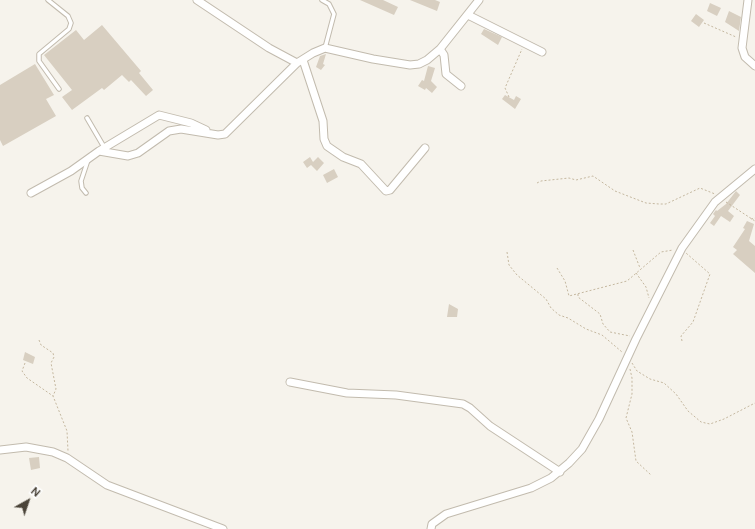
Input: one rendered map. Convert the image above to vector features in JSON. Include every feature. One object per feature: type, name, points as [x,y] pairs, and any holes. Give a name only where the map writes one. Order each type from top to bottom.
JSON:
[{"type":"street","points":[[197,0],[269,48],[300,61],[323,121],[324,139],[327,146],[337,153],[361,164],[386,191],[390,190],[425,148]]},
{"type":"street","points":[[102,149],[128,156],[138,152],[169,131],[197,131],[218,135],[228,132],[300,61],[325,48],[373,59],[410,65],[419,64],[427,60],[440,49],[479,0]]},
{"type":"street","points":[[748,0],[743,37],[743,53],[755,66]]},
{"type":"street","points":[[468,15],[542,52]]},
{"type":"street","points":[[440,49],[444,55],[446,74],[461,86]]},
{"type":"street","points":[[31,193],[159,115],[191,124],[218,135]]},
{"type":"street","points":[[431,529],[432,524],[446,514],[531,488],[560,472],[582,449],[599,419],[636,337],[682,248],[719,197],[755,169]]},
{"type":"street","points":[[290,382],[347,393],[396,395],[463,404],[470,408],[490,426],[560,472]]},
{"type":"street","points":[[0,450],[26,447],[53,452],[67,458],[107,485],[223,529]]},
{"type":"lane","points":[[48,0],[68,16],[71,23],[69,29],[39,54],[39,61],[59,89]]},
{"type":"lane","points":[[322,0],[329,4],[334,14],[325,48]]},
{"type":"lane","points":[[87,118],[102,149]]},
{"type":"lane","points":[[86,193],[81,185],[81,181],[88,159]]},
{"type":"path","points":[[704,23],[736,36],[743,37]]},
{"type":"path","points":[[509,97],[505,91],[505,88],[525,43]]},
{"type":"path","points":[[537,184],[541,181],[570,178],[576,180],[593,176],[615,190],[646,203],[666,204],[700,188],[711,191],[755,221]]},
{"type":"path","points":[[751,219],[755,218]]},
{"type":"path","points":[[557,268],[566,281],[569,296],[627,281],[661,252],[682,248],[688,257],[710,274],[693,322],[681,336],[682,341]]},
{"type":"path","points":[[633,250],[640,269]]},
{"type":"path","points":[[507,252],[509,265],[517,275],[546,299],[551,308],[559,315],[568,318],[586,329],[602,335],[628,357],[636,372],[650,379],[664,383],[676,394],[688,411],[701,422],[710,424],[724,419],[755,403]]},
{"type":"path","points":[[636,272],[646,287],[652,308]]},
{"type":"path","points":[[578,293],[578,298],[600,314],[602,324],[610,332],[636,337]]},
{"type":"path","points":[[39,340],[41,345],[53,354],[54,358],[51,363],[56,389],[52,396]]},
{"type":"path","points":[[628,357],[632,386],[626,418],[632,432],[636,461],[651,475]]},
{"type":"path","points":[[25,363],[22,371],[27,378],[52,396],[67,432],[67,458]]},
{"type":"building","points":[[360,0],[383,0],[398,7],[394,15]]},
{"type":"building","points":[[410,0],[435,0],[440,2],[437,11]]},
{"type":"building","points":[[710,3],[721,8],[717,16],[707,11]]},
{"type":"building","points":[[729,11],[741,17],[739,31],[725,22]]},
{"type":"building","points":[[696,14],[704,20],[699,27],[691,21]]},
{"type":"building","points":[[102,25],[141,71],[139,73],[153,90],[146,96],[131,80],[129,82],[122,75],[104,90],[102,88],[72,110],[62,97],[72,90],[44,55],[76,30],[84,40]]},
{"type":"building","points":[[484,29],[502,37],[498,45],[481,34]]},
{"type":"building","points":[[326,54],[323,64],[325,65],[321,70],[316,67],[320,56]]},
{"type":"building","points":[[35,64],[54,95],[46,99],[56,116],[3,146],[0,140],[0,85]]},
{"type":"building","points":[[428,66],[435,68],[431,81],[437,87],[432,93],[426,88],[425,90],[418,86],[422,80],[424,81]]},
{"type":"building","points":[[505,95],[514,100],[516,96],[521,99],[515,109],[502,99]]},
{"type":"building","points":[[310,157],[313,162],[318,157],[324,163],[317,171],[311,165],[307,168],[303,162]]},
{"type":"building","points":[[334,169],[338,177],[327,183],[323,175]]},
{"type":"building","points":[[736,191],[740,195],[728,211],[734,216],[730,222],[721,216],[714,226],[710,223],[715,216],[713,214],[716,210],[717,211],[726,204]]},
{"type":"building","points":[[747,221],[754,224],[749,241],[755,246],[755,273],[733,254],[737,250],[733,247],[745,229],[743,228]]},
{"type":"building","points":[[449,304],[458,309],[457,317],[447,317]]},
{"type":"building","points":[[25,352],[35,357],[33,364],[23,360]]},
{"type":"building","points":[[39,457],[40,468],[31,470],[29,458]]}]
